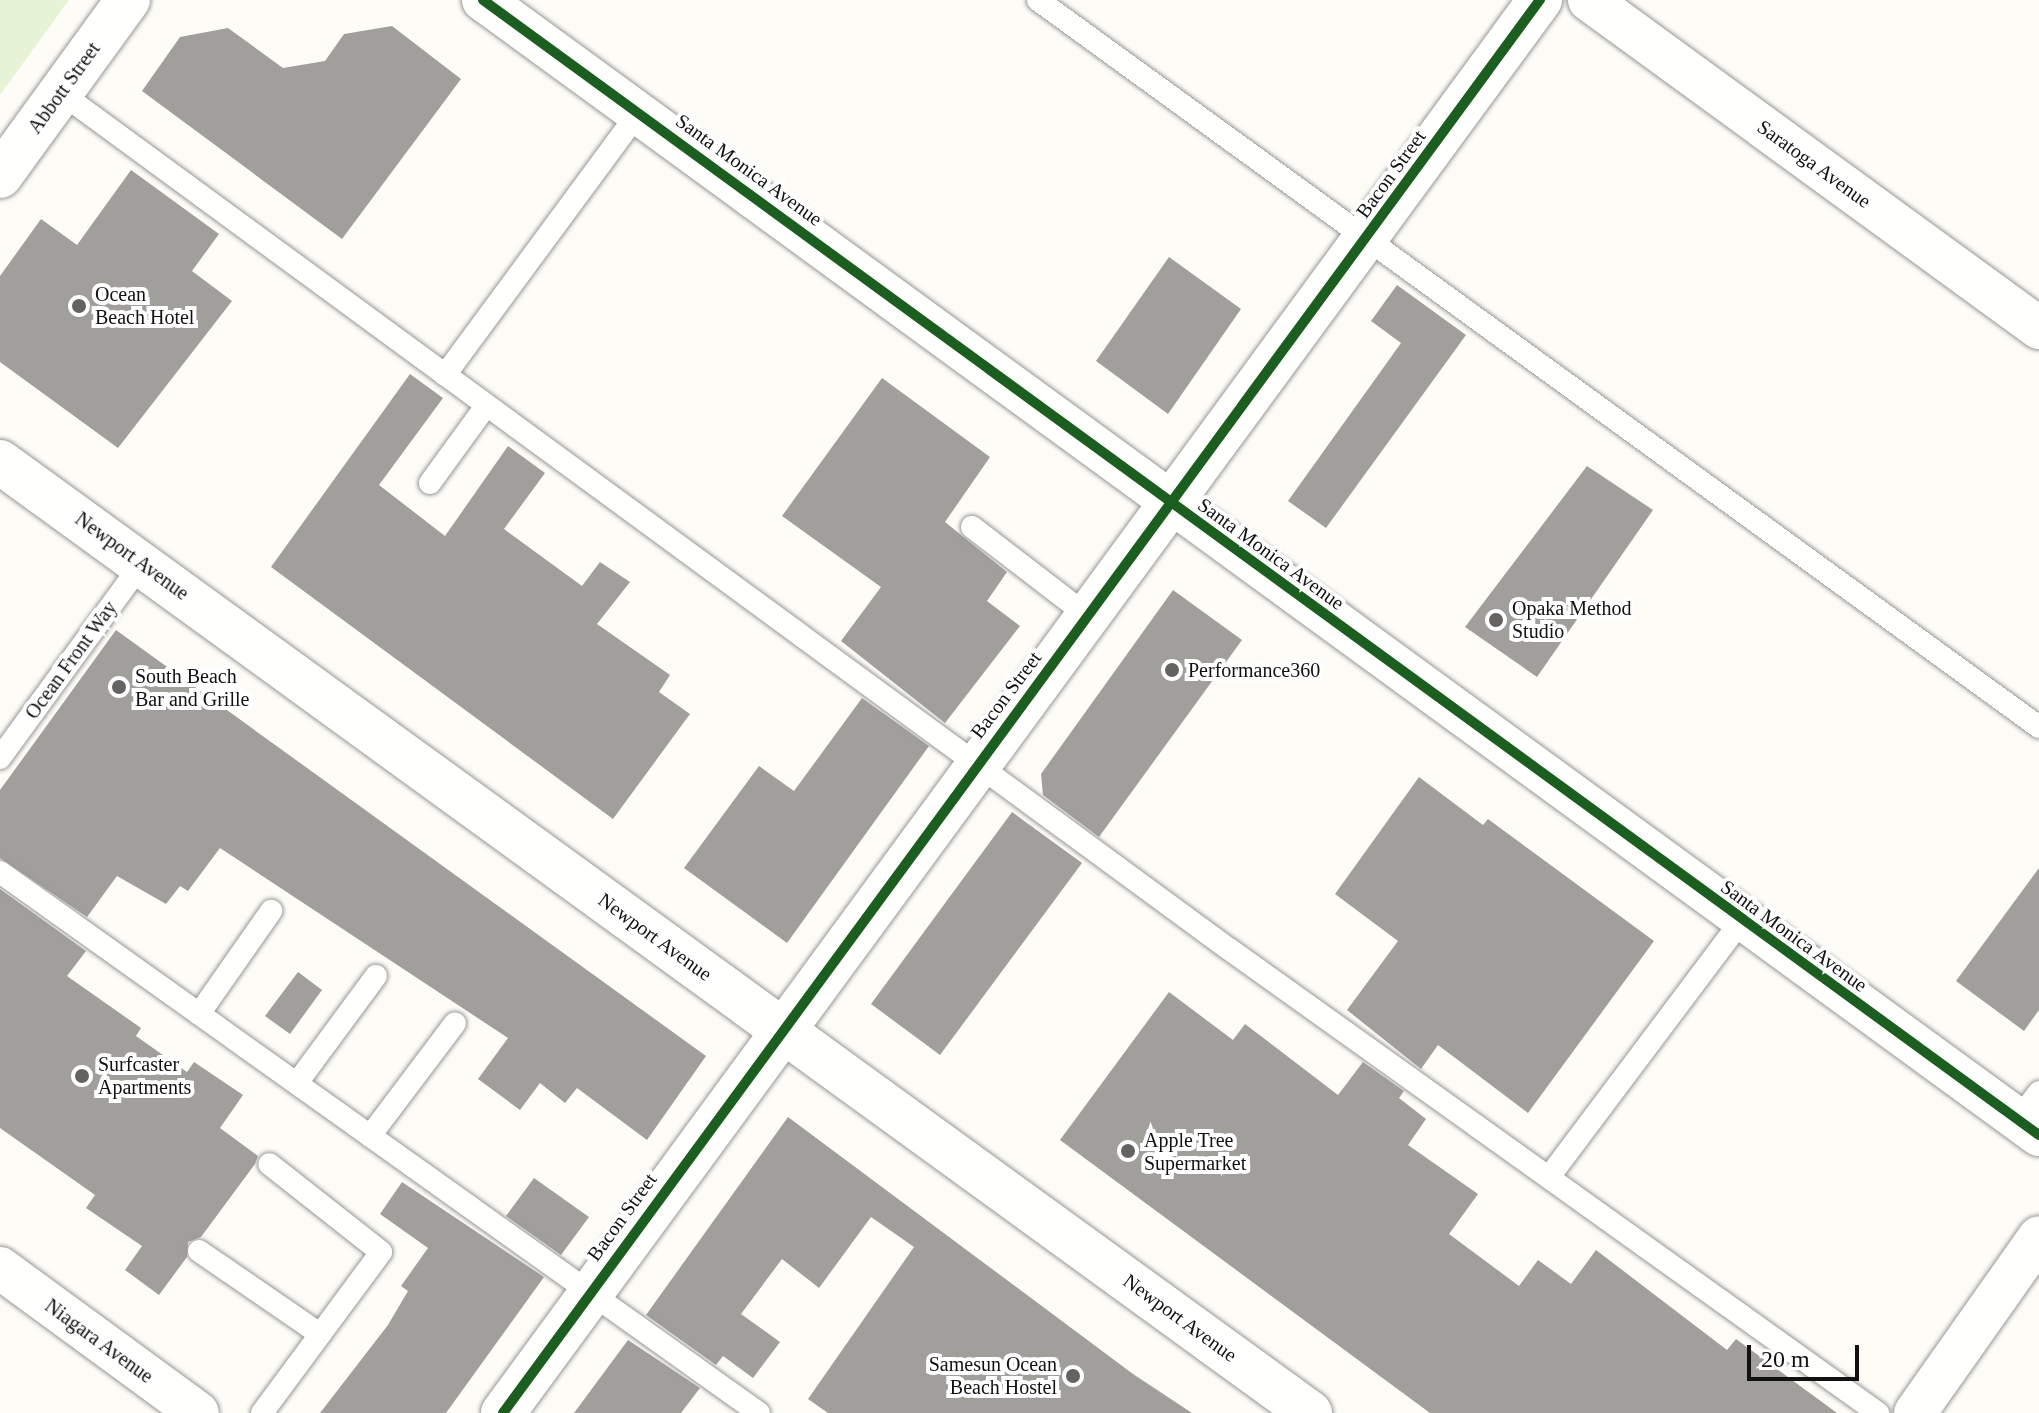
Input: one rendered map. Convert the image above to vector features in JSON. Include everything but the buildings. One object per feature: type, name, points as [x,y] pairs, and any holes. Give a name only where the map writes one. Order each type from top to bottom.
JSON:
[{"type":"street","name":"Abbott Street","points":[[0,176],[128,0]]},
{"type":"street","name":"Santa Monica Avenue","points":[[483,0],[1741,921],[2032,1115]]},
{"type":"street","name":"Bacon Street","points":[[503,1413],[1540,0]]},
{"type":"street","name":"Saratoga Avenue","points":[[1589,0],[2039,328]]},
{"type":"street","name":"Newport Avenue","points":[[0,462],[1310,1413]]},
{"type":"street","points":[[1915,1413],[2039,1237]]},
{"type":"street","name":"Niagara Avenue","points":[[0,1268],[198,1413]]},
{"type":"lane","points":[[1038,0],[2039,727]]},
{"type":"lane","points":[[61,93],[977,764],[1878,1413]]},
{"type":"lane","points":[[445,375],[639,112]]},
{"type":"lane","points":[[430,483],[486,406]]},
{"type":"lane","points":[[972,527],[1088,616]]},
{"type":"lane","name":"Ocean Front Way","points":[[0,758],[142,563]]},
{"type":"lane","points":[[0,872],[370,1136],[593,1289],[759,1413]]},
{"type":"lane","points":[[199,1014],[271,911]]},
{"type":"lane","points":[[1549,1177],[1741,921]]},
{"type":"lane","points":[[297,1083],[376,976]]},
{"type":"lane","points":[[370,1136],[455,1023]]},
{"type":"lane","points":[[262,1413],[317,1332],[381,1252],[269,1164]]},
{"type":"lane","points":[[199,1251],[317,1332]]},
{"type":"green space","points":[[0,0],[69,0],[0,95]]},
{"type":"cycle path","points":[[483,0],[2039,1135]]},
{"type":"cycle path","points":[[503,1413],[1540,0]]},
{"type":"place","name":"Ocean Beach Hotel","points":[[79,306]]},
{"type":"place","name":"Opaka Method Studio","points":[[1496,620]]},
{"type":"place","name":"Performance360","points":[[1172,670]]},
{"type":"place","name":"South Beach Bar and Grille","points":[[119,687]]},
{"type":"place","name":"Surfcaster Apartments","points":[[82,1076]]},
{"type":"place","name":"Apple Tree Supermarket","points":[[1128,1151]]},
{"type":"place","name":"Samesun Ocean Beach Hostel","points":[[1073,1376]]}]
